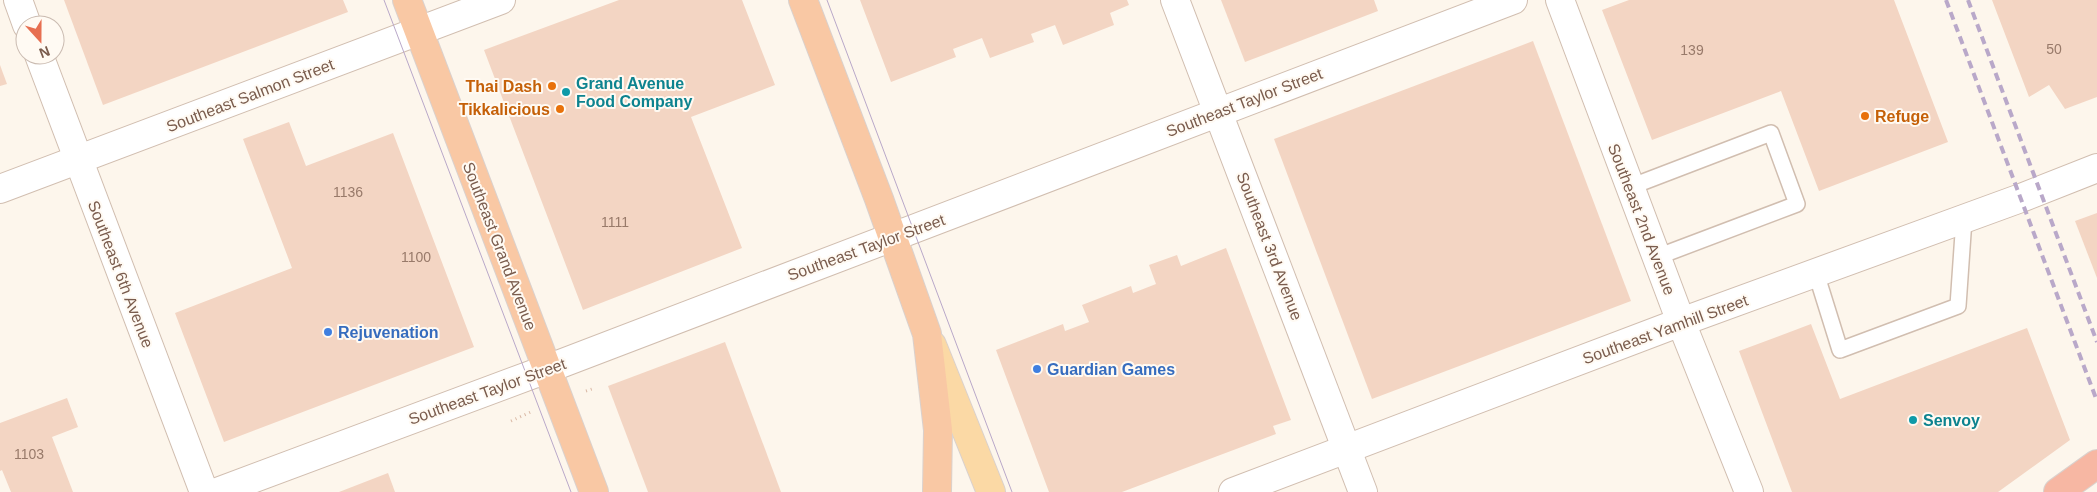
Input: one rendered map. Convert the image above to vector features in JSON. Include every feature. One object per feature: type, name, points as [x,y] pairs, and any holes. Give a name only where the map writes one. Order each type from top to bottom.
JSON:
[{"type":"highway","name":"Southeast Grand Avenue","points":[[407,0],[594,492]]},
{"type":"highway","points":[[803,0],[928,334],[938,430],[937,492]]},
{"type":"highway","points":[[2058,492],[2097,464]]},
{"type":"main road","points":[[928,334],[991,492]]},
{"type":"street","points":[[18,0],[23,15]]},
{"type":"street","name":"Southeast Salmon Street","points":[[0,189],[501,0]]},
{"type":"street","name":"Southeast 3rd Avenue","points":[[1175,0],[1363,492]]},
{"type":"street","name":"Southeast Taylor Street","points":[[217,492],[547,369],[1513,0]]},
{"type":"street","name":"Southeast 2nd Avenue","points":[[1560,0],[1681,322],[1749,492]]},
{"type":"street","name":"Southeast 6th Avenue","points":[[43,65],[204,492]]},
{"type":"street","name":"Southeast Yamhill Street","points":[[1234,492],[1681,322],[1964,219],[2097,168]]},
{"type":"lane","points":[[1630,187],[1771,134],[1797,204],[1657,257]]},
{"type":"lane","points":[[1816,272],[1840,350],[1958,306],[1964,219]]},
{"type":"building","points":[[64,0],[343,0],[348,12],[103,105]]},
{"type":"building","points":[[619,0],[742,0],[775,85],[691,117],[742,248],[583,310],[484,50]]},
{"type":"building","points":[[860,0],[1127,0],[1129,5],[1110,13],[1114,25],[1063,45],[1055,25],[1031,34],[1034,42],[990,58],[982,38],[953,49],[956,57],[891,82]]},
{"type":"building","points":[[1221,0],[1374,0],[1378,11],[1245,62]]},
{"type":"building","points":[[1629,0],[1894,0],[1948,142],[1819,191],[1781,91],[1652,140],[1602,10]]},
{"type":"building","points":[[1992,0],[2097,0],[2097,97],[2065,109],[2049,85],[2029,97]]},
{"type":"building","points":[[1533,41],[1631,301],[1372,399],[1274,139]]},
{"type":"building","points":[[0,65],[7,84],[0,86]]},
{"type":"building","points":[[289,122],[306,166],[393,133],[474,347],[224,442],[175,313],[292,268],[243,139]]},
{"type":"building","points":[[2097,213],[2097,278],[2075,221]]},
{"type":"building","points":[[1226,248],[1291,420],[1273,426],[1276,434],[1122,492],[1049,492],[996,350],[1063,324],[1065,331],[1089,322],[1082,305],[1131,286],[1133,293],[1156,284],[1149,265],[1177,255],[1181,266]]},
{"type":"building","name":"Senvoy","points":[[1811,324],[1840,399],[2027,328],[2070,440],[1998,492],[1792,492],[1739,351]]},
{"type":"building","points":[[725,342],[781,492],[648,492],[608,386]]},
{"type":"building","points":[[67,398],[78,427],[52,437],[73,492],[11,492],[2,470],[0,471],[0,423]]},
{"type":"building","points":[[388,473],[395,492],[339,492]]},
{"type":"tram line","points":[[384,0],[571,492]]},
{"type":"tram line","points":[[827,0],[1012,492]]},
{"type":"railway","points":[[1946,0],[2097,401]]},
{"type":"railway","points":[[1968,0],[2097,342]]},
{"type":"place","name":"Thai Dash","points":[[552,86]]},
{"type":"place","name":"Grand Avenue Food Company","points":[[566,92]]},
{"type":"place","name":"Tikkalicious","points":[[560,109]]},
{"type":"place","name":"Refuge","points":[[1865,116]]},
{"type":"place","name":"Rejuvenation","points":[[328,332]]},
{"type":"place","name":"Guardian Games","points":[[1037,369]]},
{"type":"place","name":"Senvoy","points":[[1913,420]]}]
